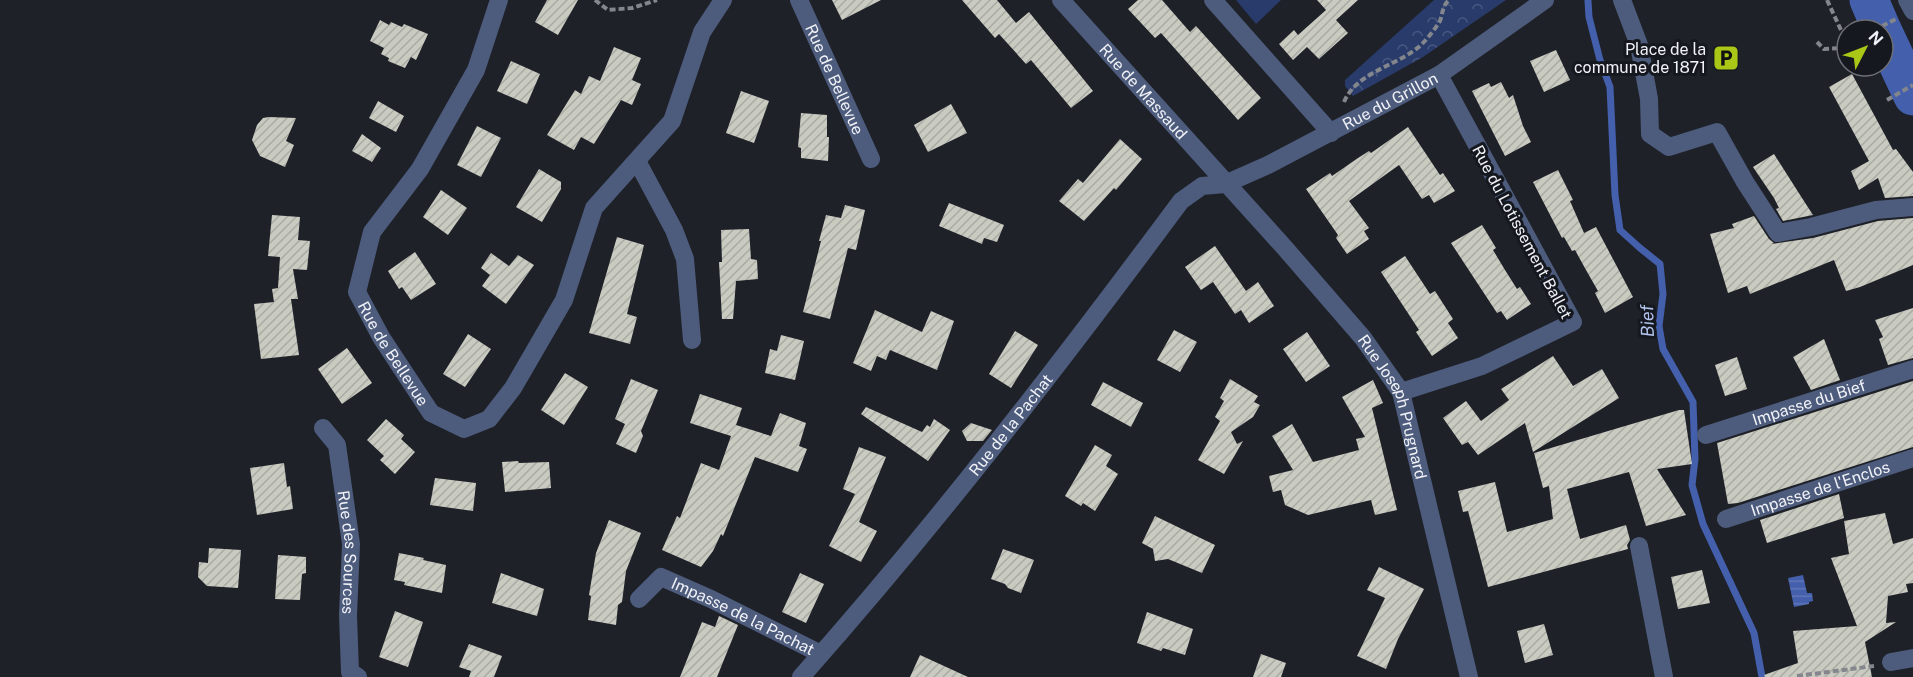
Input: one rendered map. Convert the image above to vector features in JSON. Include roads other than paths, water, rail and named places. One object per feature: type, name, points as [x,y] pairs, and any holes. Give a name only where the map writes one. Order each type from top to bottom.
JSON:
[{"type":"street","name":"Rue de Bellevue","points":[[499,0],[476,70],[420,169],[372,232],[357,292],[381,337],[431,413],[464,429],[489,419],[513,388],[564,300],[594,208],[672,122],[702,32],[723,0]]},
{"type":"street","name":"Rue de Bellevue","points":[[799,0],[871,159]]},
{"type":"street","name":"Rue de Massaud","points":[[1061,0],[1226,184]]},
{"type":"street","points":[[1213,0],[1330,133]]},
{"type":"street","name":"Rue du Grillon","points":[[1226,184],[1268,165],[1439,75],[1545,0]]},
{"type":"street","points":[[1622,0],[1639,45],[1649,99],[1650,134],[1669,147],[1717,132],[1745,182],[1778,233],[1876,210],[1913,207]]},
{"type":"street","points":[[1907,0],[1913,11]]},
{"type":"street","name":"Rue du Lotissement Ballet","points":[[1401,392],[1482,366],[1573,322],[1439,75]]},
{"type":"street","points":[[637,161],[674,230],[685,259],[692,340]]},
{"type":"street","name":"Rue Joseph Prugnard","points":[[1226,184],[1363,338],[1401,392],[1469,677]]},
{"type":"street","name":"Rue de la Pachat","points":[[801,677],[936,518],[1066,355],[1181,201],[1202,186],[1226,184]]},
{"type":"street","name":"Impasse du Bief","points":[[1706,435],[1913,369]]},
{"type":"street","name":"Rue des Sources","points":[[323,428],[337,445],[351,544],[348,615],[350,672],[358,677]]},
{"type":"street","name":"Impasse de l'Enclos","points":[[1726,519],[1913,458]]},
{"type":"street","points":[[1639,546],[1664,677]]},
{"type":"street","name":"Impasse de la Pachat","points":[[639,599],[661,577],[711,599],[821,654]]},
{"type":"street","points":[[1891,662],[1913,658]]},
{"type":"waterway","points":[[1869,0],[1877,18]]},
{"type":"waterway","name":"Bief","points":[[1588,1],[1589,17],[1600,60],[1610,87],[1615,195],[1620,230],[1660,264],[1663,294],[1659,326],[1663,349],[1693,402],[1695,459],[1692,485],[1703,524],[1754,633],[1762,677]]},
{"type":"waterway","points":[[1895,58],[1913,96]]},
{"type":"place","name":"Place de la commune de 1871","points":[[1726,58]]}]
